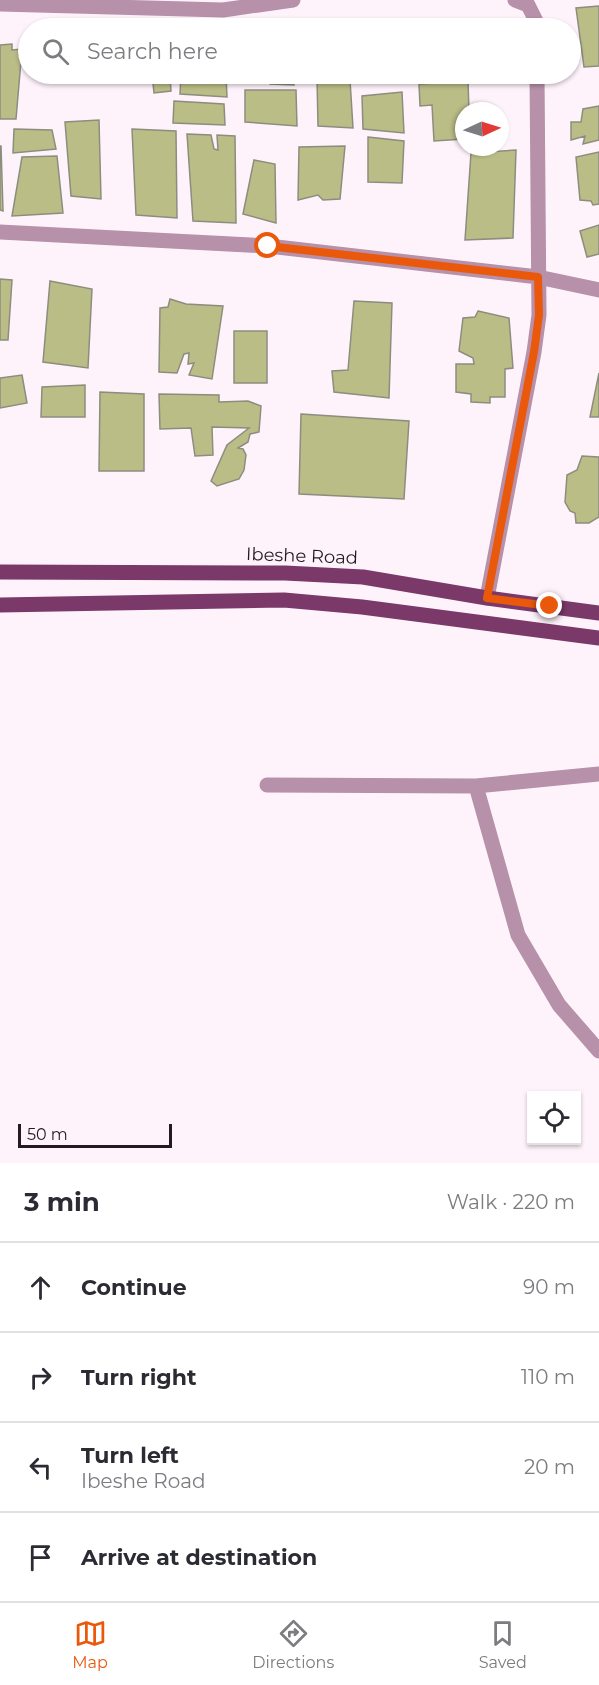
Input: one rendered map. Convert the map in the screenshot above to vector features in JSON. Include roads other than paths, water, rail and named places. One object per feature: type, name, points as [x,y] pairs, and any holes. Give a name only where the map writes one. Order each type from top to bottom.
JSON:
[{"type":"main road","name":"Ibeshe Road","points":[[0,572],[285,573],[363,577],[487,598],[599,613]]},
{"type":"main road","points":[[0,605],[284,600],[374,608],[599,638]]},
{"type":"street","points":[[0,4],[223,10],[293,0]]},
{"type":"street","points":[[515,0],[528,6],[534,18]]},
{"type":"street","points":[[487,598],[539,315],[537,84]]},
{"type":"street","points":[[0,232],[268,246],[538,277],[599,290]]},
{"type":"street","points":[[267,786],[476,786],[599,774]]},
{"type":"street","points":[[476,786],[518,935],[559,1005],[599,1051]]}]
